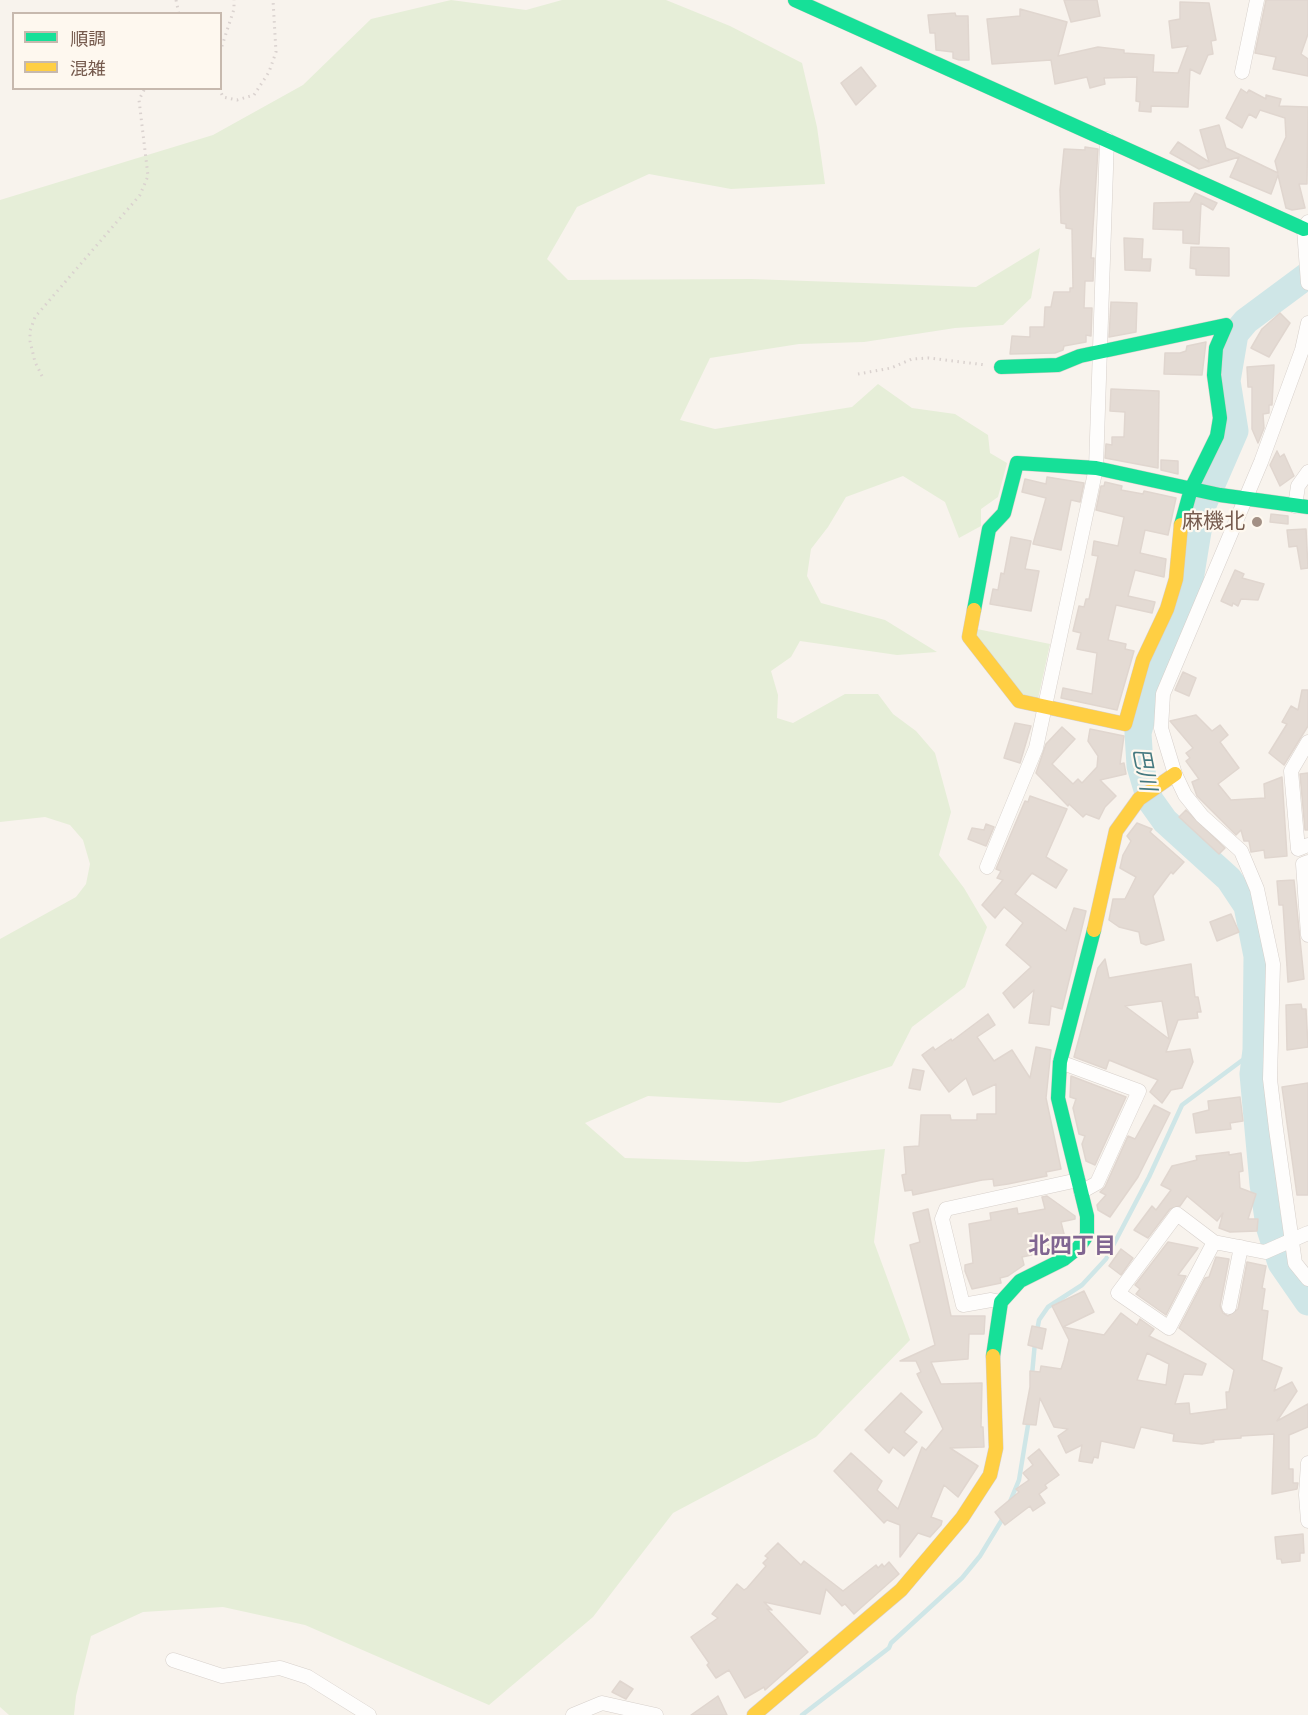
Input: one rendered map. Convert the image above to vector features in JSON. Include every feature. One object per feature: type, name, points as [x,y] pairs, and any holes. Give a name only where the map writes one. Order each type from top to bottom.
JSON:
[{"type":"street","points":[[795,0],[1306,226],[1308,283]]},
{"type":"street","points":[[1242,72],[1257,0]]},
{"type":"street","points":[[987,867],[1036,748],[1096,468],[1107,139]]},
{"type":"street","points":[[1308,322],[1302,350],[1246,499],[1163,694],[1161,728],[1175,774],[1185,795],[1202,816],[1241,851],[1257,889],[1273,964],[1270,1079],[1288,1243],[1295,1263],[1308,1280]]},
{"type":"street","points":[[1000,367],[1058,365],[1100,351],[1226,324],[1216,348],[1214,375],[1220,418],[1217,436],[1191,489],[1182,520],[1176,579],[1167,609],[1143,660],[1125,724],[1019,701],[969,637],[988,529],[1004,513],[1017,463],[1096,468],[1191,489],[1221,495],[1301,506],[1298,486],[1308,472]]},
{"type":"street","points":[[1308,742],[1291,771],[1298,849],[1308,845]]},
{"type":"street","points":[[1295,765],[1308,759]]},
{"type":"street","points":[[754,1715],[901,1590],[979,1496],[990,1475],[996,1448],[993,1351],[1001,1302],[1020,1281],[1064,1259],[1079,1247],[1087,1235],[1087,1216],[1058,1098],[1060,1062],[1086,966],[1116,831],[1139,799],[1175,774]]},
{"type":"street","points":[[1308,862],[1303,864],[1308,935]]},
{"type":"street","points":[[1001,1302],[991,1300],[963,1305],[942,1219],[946,1209],[1097,1183],[1139,1091],[1060,1062]]},
{"type":"street","points":[[1214,1242],[1169,1328],[1118,1293],[1177,1214],[1214,1242],[1265,1252],[1308,1233]]},
{"type":"street","points":[[1229,1307],[1241,1247]]},
{"type":"street","points":[[1308,1463],[1306,1495],[1308,1521]]},
{"type":"street","points":[[173,1660],[222,1676],[280,1668],[308,1677],[369,1715]]},
{"type":"street","points":[[573,1715],[602,1703],[656,1715]]},
{"type":"path","points":[[222,46],[234,9],[234,0]]},
{"type":"path","points":[[220,90],[223,97],[237,100],[254,95],[269,72],[276,52],[273,0]]},
{"type":"path","points":[[42,376],[35,362],[30,341],[34,317],[140,195],[148,176],[139,100],[144,90]]},
{"type":"path","points":[[858,374],[891,368],[920,358],[1000,367]]},
{"type":"green space","points":[[451,0],[526,10],[562,0],[666,0],[730,26],[802,63],[817,127],[825,184],[731,189],[649,174],[577,207],[547,259],[568,280],[751,279],[976,287],[1040,248],[1031,298],[1003,325],[955,328],[864,342],[799,344],[710,358],[680,420],[715,429],[852,407],[878,384],[912,408],[955,414],[988,435],[990,453],[1007,463],[998,497],[981,509],[981,526],[959,538],[945,502],[903,476],[846,497],[828,527],[811,549],[807,576],[821,603],[885,620],[937,652],[897,655],[800,641],[791,657],[771,671],[778,695],[777,718],[793,723],[845,694],[878,694],[893,714],[916,731],[935,753],[951,812],[939,855],[964,888],[987,927],[965,987],[912,1027],[892,1066],[780,1103],[648,1096],[585,1123],[625,1158],[747,1162],[885,1149],[874,1242],[910,1340],[816,1437],[673,1513],[593,1617],[489,1705],[305,1625],[223,1607],[143,1612],[91,1636],[76,1696],[74,1715],[9,1715],[0,1707],[0,939],[76,897],[86,884],[90,864],[83,840],[70,825],[45,817],[0,822],[0,200],[213,135],[303,85],[371,19]]},
{"type":"green space","points":[[977,629],[1050,644],[1038,699],[1024,696],[976,638]]},
{"type":"building","points":[[1064,0],[1097,0],[1100,16],[1071,22]]},
{"type":"building","points":[[1266,0],[1308,0],[1308,34],[1301,54],[1308,59],[1308,76],[1273,69],[1276,57],[1255,53]]},
{"type":"building","points":[[1180,2],[1209,3],[1216,40],[1211,41],[1213,54],[1208,55],[1200,74],[1190,69],[1188,107],[1151,106],[1151,112],[1139,111],[1140,102],[1136,101],[1137,77],[1104,78],[1105,84],[1090,88],[1087,77],[1055,84],[1051,60],[992,64],[987,19],[1020,16],[1020,9],[1067,22],[1058,56],[1098,47],[1124,50],[1124,53],[1154,55],[1153,72],[1178,73],[1188,46],[1172,48],[1169,21],[1180,19]]},
{"type":"building","points":[[955,13],[956,16],[968,16],[969,60],[953,58],[953,52],[936,50],[935,33],[930,33],[928,15]]},
{"type":"building","points":[[861,67],[876,86],[856,105],[841,83]]},
{"type":"building","points":[[1241,89],[1247,93],[1249,90],[1266,99],[1266,95],[1281,99],[1279,106],[1308,107],[1307,184],[1299,184],[1305,208],[1292,210],[1286,208],[1278,175],[1271,194],[1230,177],[1239,157],[1199,169],[1170,153],[1178,142],[1209,162],[1200,130],[1219,125],[1226,148],[1278,173],[1275,161],[1286,137],[1285,118],[1260,110],[1256,118],[1249,114],[1242,128],[1226,118]]},
{"type":"building","points":[[1085,147],[1098,149],[1091,258],[1094,258],[1093,281],[1085,281],[1084,308],[1092,308],[1091,336],[1086,335],[1086,342],[1064,346],[1063,350],[1055,353],[1010,354],[1012,336],[1030,337],[1030,327],[1044,327],[1045,307],[1051,307],[1054,292],[1070,292],[1070,288],[1073,288],[1072,229],[1066,228],[1066,224],[1061,223],[1060,190],[1064,149],[1085,150]]},
{"type":"building","points":[[1195,193],[1217,203],[1213,210],[1201,203],[1199,244],[1183,243],[1183,230],[1153,229],[1154,203],[1190,202]]},
{"type":"building","points":[[1124,238],[1143,239],[1142,259],[1151,259],[1150,271],[1125,270]]},
{"type":"building","points":[[1191,247],[1229,248],[1229,276],[1196,275],[1196,269],[1190,268]]},
{"type":"building","points":[[1111,302],[1137,303],[1136,332],[1109,337]]},
{"type":"building","points":[[1280,313],[1290,323],[1269,357],[1251,348],[1262,329]]},
{"type":"building","points":[[1206,342],[1202,375],[1164,374],[1165,353],[1180,353],[1186,351],[1187,346]]},
{"type":"building","points":[[1274,365],[1272,405],[1269,405],[1269,413],[1263,414],[1264,428],[1258,443],[1252,429],[1252,387],[1248,387],[1247,367]]},
{"type":"building","points":[[1111,389],[1159,391],[1158,468],[1105,458],[1106,444],[1112,445],[1112,437],[1124,437],[1125,412],[1110,411]]},
{"type":"building","points":[[1277,451],[1280,457],[1284,454],[1294,476],[1280,486],[1270,465]]},
{"type":"building","points":[[1161,460],[1178,461],[1178,474],[1161,470]]},
{"type":"building","points":[[1047,477],[1084,483],[1080,502],[1071,500],[1061,550],[1033,544],[1046,498],[1022,492],[1025,479],[1046,484]]},
{"type":"building","points":[[1105,482],[1122,486],[1121,490],[1143,494],[1144,491],[1176,498],[1168,535],[1145,530],[1140,553],[1166,559],[1164,577],[1135,570],[1128,596],[1155,602],[1152,613],[1116,605],[1108,640],[1126,644],[1125,649],[1134,651],[1117,710],[1061,698],[1063,688],[1092,694],[1097,653],[1077,649],[1081,633],[1073,631],[1079,606],[1084,607],[1086,599],[1089,599],[1098,556],[1092,555],[1094,541],[1118,546],[1124,517],[1096,510],[1101,486],[1104,486]]},
{"type":"building","points":[[1271,514],[1288,516],[1288,524],[1270,522]]},
{"type":"building","points":[[1306,529],[1308,568],[1301,569],[1297,546],[1289,547],[1287,530]]},
{"type":"building","points":[[1011,537],[1031,541],[1025,569],[1039,571],[1031,611],[990,604],[993,589],[998,590],[1001,573],[1004,574]]},
{"type":"building","points":[[1235,570],[1244,574],[1242,578],[1264,584],[1258,600],[1241,599],[1238,606],[1221,601]]},
{"type":"building","points":[[1183,672],[1196,678],[1189,696],[1175,690]]},
{"type":"building","points":[[1302,690],[1308,690],[1308,726],[1284,765],[1269,753],[1287,724],[1282,722],[1291,706],[1298,710]]},
{"type":"building","points":[[1196,715],[1212,731],[1220,725],[1228,735],[1220,742],[1239,768],[1218,784],[1231,800],[1265,798],[1264,784],[1282,777],[1287,856],[1265,858],[1264,850],[1251,852],[1249,841],[1244,841],[1241,830],[1236,835],[1197,796],[1192,782],[1199,779],[1186,761],[1190,758],[1186,753],[1193,748],[1170,721]]},
{"type":"building","points":[[1015,723],[1031,726],[1020,763],[1004,758]]},
{"type":"building","points":[[1062,727],[1075,739],[1052,764],[1073,784],[1078,779],[1082,783],[1097,767],[1098,756],[1088,741],[1090,729],[1124,736],[1120,764],[1124,763],[1126,774],[1100,780],[1116,796],[1105,807],[1099,819],[1086,814],[1083,817],[1069,804],[1068,806],[1036,773],[1046,744]]},
{"type":"building","points":[[1308,773],[1308,830],[1305,830],[1300,774]]},
{"type":"building","points":[[1030,796],[1067,809],[1046,857],[1067,870],[1056,888],[1032,873],[1015,894],[1066,931],[1074,908],[1086,911],[1062,1009],[1051,1006],[1049,1025],[1029,1023],[1034,990],[1014,1008],[1003,993],[1031,967],[1006,945],[1023,923],[1004,907],[995,918],[982,905],[1003,880],[997,878],[1001,871],[996,869],[1025,801],[1028,802]]},
{"type":"building","points":[[1186,810],[1225,848],[1219,854],[1179,817]]},
{"type":"building","points":[[1137,823],[1152,829],[1150,832],[1184,862],[1173,874],[1171,872],[1153,896],[1164,940],[1146,945],[1141,943],[1139,932],[1119,927],[1109,920],[1113,899],[1125,899],[1136,877],[1120,868],[1123,855],[1131,841],[1127,836]]},
{"type":"building","points":[[986,824],[994,827],[986,846],[968,839],[972,828],[984,830]]},
{"type":"building","points":[[1294,880],[1304,979],[1288,982],[1283,905],[1279,905],[1277,881]]},
{"type":"building","points":[[1231,914],[1239,932],[1217,941],[1210,922]]},
{"type":"building","points":[[1105,959],[1109,978],[1191,964],[1195,997],[1198,997],[1201,1012],[1197,1012],[1198,1018],[1178,1020],[1166,1052],[1190,1049],[1193,1062],[1182,1088],[1171,1090],[1162,1103],[1150,1092],[1158,1080],[1109,1060],[1106,1069],[1074,1057],[1098,968]],"holes":[[[1162,1001],[1169,1039],[1125,1006]]]},
{"type":"building","points":[[1301,1004],[1302,1009],[1306,1009],[1308,1047],[1287,1050],[1286,1005]]},
{"type":"building","points":[[988,1014],[995,1025],[977,1037],[994,1061],[1012,1050],[1030,1078],[1036,1047],[1051,1050],[1046,1098],[1061,1169],[1046,1172],[1047,1176],[1008,1184],[994,1186],[993,1179],[982,1180],[913,1195],[912,1190],[905,1191],[902,1175],[906,1174],[904,1147],[919,1146],[921,1115],[950,1115],[951,1120],[977,1120],[977,1114],[996,1114],[996,1084],[973,1095],[966,1078],[949,1092],[922,1055],[933,1047],[935,1050],[951,1039],[952,1041]]},
{"type":"building","points":[[913,1069],[924,1071],[920,1090],[909,1088]]},
{"type":"building","points":[[1071,1076],[1126,1097],[1095,1165],[1086,1161],[1082,1144],[1085,1136],[1079,1134],[1073,1108],[1076,1099],[1070,1097]]},
{"type":"building","points":[[1308,1083],[1308,1195],[1297,1195],[1282,1087]]},
{"type":"building","points":[[1240,1097],[1243,1121],[1230,1123],[1231,1129],[1196,1133],[1193,1114],[1209,1110],[1208,1101]]},
{"type":"building","points":[[1154,1105],[1170,1113],[1138,1177],[1110,1217],[1098,1210],[1097,1205],[1106,1195],[1100,1192],[1105,1187],[1128,1136],[1135,1139]]},
{"type":"building","points":[[1229,1152],[1229,1155],[1241,1153],[1243,1171],[1239,1172],[1240,1188],[1256,1194],[1248,1219],[1258,1219],[1257,1231],[1230,1232],[1219,1228],[1223,1213],[1217,1221],[1187,1196],[1180,1206],[1170,1209],[1148,1238],[1134,1230],[1152,1206],[1156,1210],[1171,1190],[1161,1185],[1172,1166],[1197,1160],[1196,1156]]},
{"type":"building","points":[[1047,1196],[1075,1216],[1075,1219],[1061,1222],[1066,1242],[1055,1250],[1022,1257],[1024,1265],[1008,1276],[1000,1278],[1001,1283],[972,1289],[965,1271],[965,1265],[973,1263],[969,1224],[991,1220],[990,1213],[1017,1208],[1018,1214],[1045,1209],[1042,1197]]},
{"type":"building","points":[[928,1209],[951,1316],[985,1316],[984,1334],[969,1334],[968,1359],[931,1362],[941,1384],[982,1383],[981,1427],[983,1427],[984,1447],[950,1448],[978,1466],[958,1497],[944,1485],[931,1517],[942,1521],[941,1525],[930,1537],[918,1533],[900,1557],[900,1525],[887,1520],[884,1523],[834,1471],[851,1453],[882,1481],[877,1490],[898,1509],[922,1447],[926,1450],[943,1429],[917,1374],[921,1372],[916,1361],[900,1361],[935,1345],[910,1245],[920,1242],[913,1213]]},
{"type":"building","points":[[1168,1242],[1198,1248],[1178,1275],[1186,1276],[1166,1315],[1136,1294],[1140,1289],[1135,1285]]},
{"type":"building","points":[[1121,1249],[1133,1258],[1121,1275],[1109,1266]]},
{"type":"building","points":[[1216,1257],[1229,1259],[1220,1306],[1223,1313],[1228,1316],[1238,1309],[1247,1262],[1266,1266],[1262,1288],[1265,1289],[1262,1310],[1268,1311],[1262,1360],[1282,1368],[1274,1391],[1292,1382],[1297,1391],[1277,1421],[1308,1404],[1308,1427],[1289,1435],[1289,1469],[1293,1469],[1293,1483],[1298,1483],[1297,1489],[1272,1494],[1274,1434],[1241,1436],[1241,1438],[1213,1440],[1214,1442],[1202,1444],[1173,1441],[1174,1434],[1141,1427],[1134,1448],[1101,1441],[1098,1458],[1094,1457],[1092,1463],[1079,1461],[1082,1445],[1066,1453],[1058,1436],[1068,1429],[1054,1427],[1040,1398],[1036,1425],[1023,1424],[1030,1387],[1030,1371],[1040,1372],[1041,1366],[1061,1369],[1069,1340],[1052,1306],[1084,1291],[1094,1312],[1063,1327],[1104,1335],[1121,1313],[1137,1325],[1140,1319],[1154,1329],[1149,1336],[1206,1364],[1202,1375],[1184,1374],[1175,1404],[1189,1403],[1190,1414],[1227,1409],[1226,1392],[1229,1392],[1234,1370],[1179,1328],[1205,1278],[1209,1277]],"holes":[[[1147,1353],[1169,1364],[1166,1385],[1137,1380]]]},
{"type":"building","points":[[1032,1326],[1046,1329],[1042,1349],[1028,1345]]},
{"type":"building","points":[[901,1393],[922,1412],[904,1432],[917,1442],[904,1456],[893,1447],[889,1453],[865,1430]]},
{"type":"building","points":[[1039,1449],[1059,1475],[1045,1485],[1047,1488],[1039,1494],[1045,1503],[1033,1511],[1030,1506],[1005,1525],[995,1512],[1019,1492],[1016,1489],[1029,1480],[1023,1473],[1033,1465],[1028,1458]]},
{"type":"building","points":[[1303,1534],[1304,1553],[1300,1553],[1300,1561],[1282,1563],[1281,1559],[1277,1559],[1275,1537]]},
{"type":"building","points":[[778,1543],[801,1565],[804,1561],[843,1591],[876,1565],[878,1568],[882,1564],[884,1567],[889,1562],[899,1574],[854,1614],[845,1604],[842,1606],[826,1589],[820,1614],[764,1602],[772,1610],[767,1609],[808,1652],[765,1690],[764,1687],[745,1698],[729,1670],[716,1678],[707,1665],[709,1663],[691,1637],[718,1618],[712,1614],[737,1584],[744,1590],[747,1588],[766,1566],[763,1563],[768,1558],[765,1556]]},
{"type":"building","points":[[620,1681],[633,1689],[626,1699],[612,1692]]},
{"type":"building","points":[[718,1696],[727,1715],[691,1715]]},
{"type":"waterway","name":"巴川","points":[[1308,275],[1246,321],[1235,334],[1227,381],[1235,431],[1202,507],[1188,592],[1156,665],[1138,733],[1140,766],[1150,800],[1165,821],[1229,879],[1247,906],[1257,956],[1256,1050],[1253,1074],[1269,1226],[1281,1263],[1308,1302]]},
{"type":"waterway","points":[[1037,1331],[1039,1320],[1048,1307],[1082,1285],[1106,1259],[1149,1177],[1182,1105],[1256,1050]]},
{"type":"waterway","points":[[1032,1375],[1035,1342]]},
{"type":"waterway","points":[[1009,1504],[1019,1480],[1029,1419]]},
{"type":"waterway","points":[[802,1715],[889,1648],[891,1643],[962,1578],[980,1556],[1003,1518]]},
{"type":"traffic: fast","points":[[795,0],[1304,229]]},
{"type":"traffic: fast","points":[[1001,367],[1058,365],[1080,356],[1226,325],[1216,348],[1214,375],[1220,418],[1217,436],[1191,489],[1181,525]]},
{"type":"traffic: fast","points":[[974,610],[989,529],[1004,513],[1017,463],[1096,468],[1220,495],[1308,507]]},
{"type":"traffic: fast","points":[[993,1356],[1001,1302],[1020,1281],[1064,1259],[1079,1247],[1087,1235],[1087,1216],[1058,1098],[1060,1062],[1094,930]]},
{"type":"traffic: slow","points":[[974,610],[969,637],[1019,701],[1125,724],[1143,660],[1167,609],[1176,579],[1181,525]]},
{"type":"traffic: slow","points":[[1094,930],[1116,831],[1139,799],[1175,774]]},
{"type":"traffic: slow","points":[[754,1715],[901,1590],[962,1518],[990,1475],[996,1448],[993,1356]]},
{"type":"place","name":"麻機北","points":[[1257,522]]},
{"type":"district","name":"北四丁目","points":[[1072,1246]]}]
